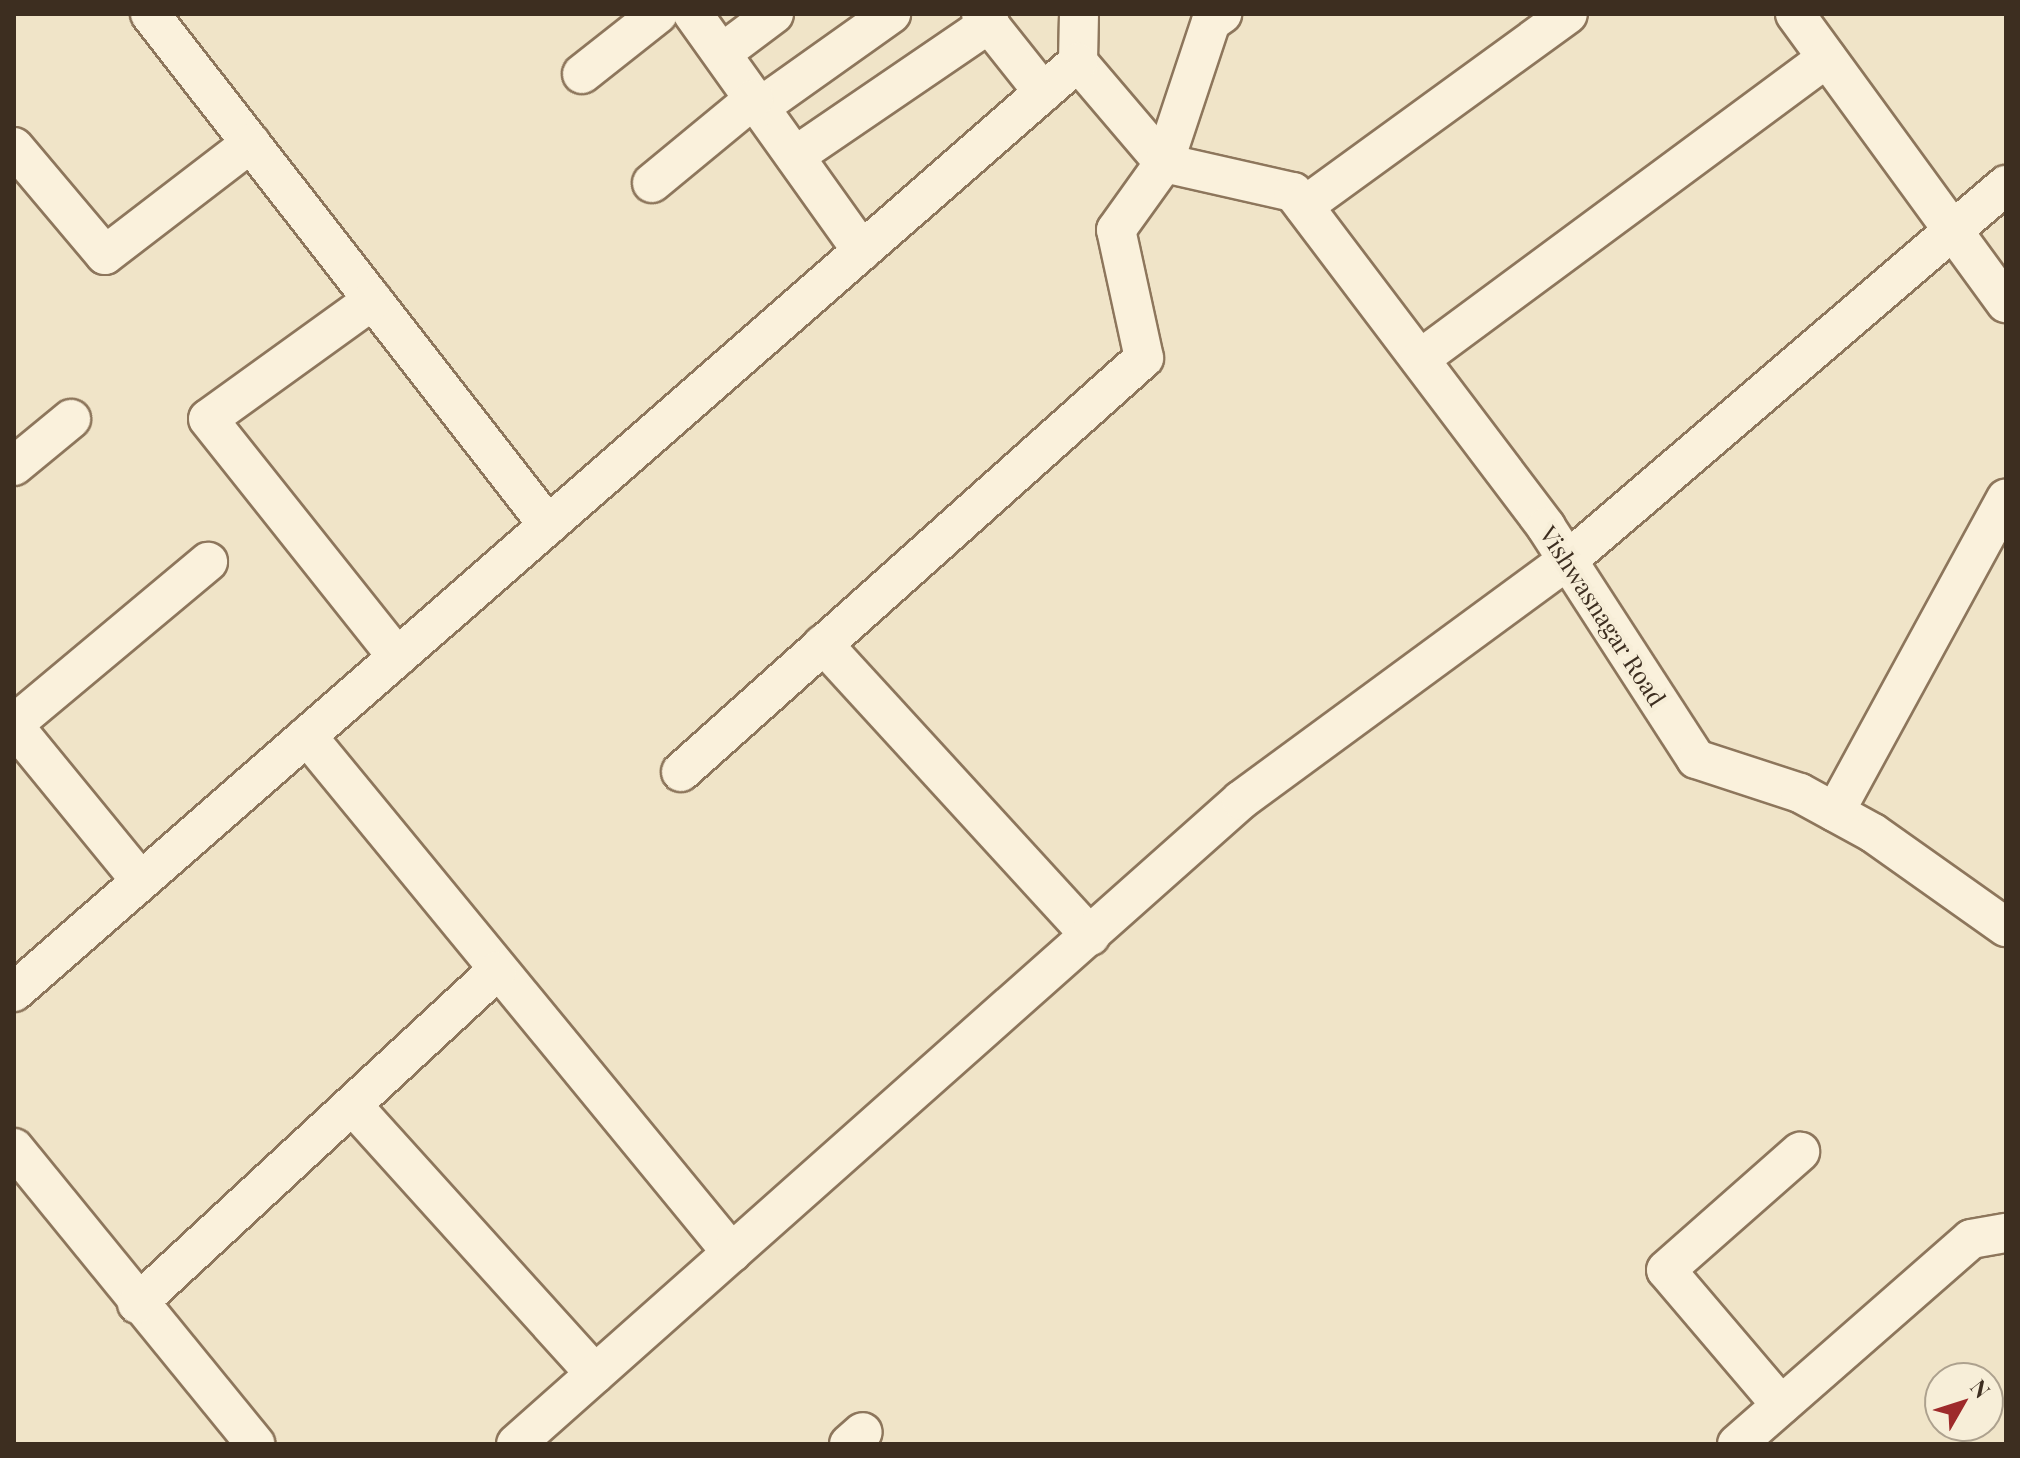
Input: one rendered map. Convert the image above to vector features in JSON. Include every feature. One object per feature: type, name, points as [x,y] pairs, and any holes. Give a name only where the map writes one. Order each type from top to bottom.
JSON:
[{"type":"street","points":[[150,14],[548,525]]},
{"type":"street","points":[[582,74],[658,14]]},
{"type":"street","points":[[693,14],[862,251]]},
{"type":"street","points":[[722,53],[774,14]]},
{"type":"street","points":[[652,183],[757,103],[891,14]]},
{"type":"street","points":[[1079,14],[1078,62],[1164,163],[1299,199],[1568,14]]},
{"type":"street","points":[[681,772],[1144,358],[1116,230],[1164,163],[1211,22],[1222,14]]},
{"type":"street","points":[[1795,14],[2006,303]]},
{"type":"street","points":[[795,156],[985,19],[1043,92]]},
{"type":"street","points":[[1420,359],[1827,58]]},
{"type":"street","points":[[14,992],[1078,62]]},
{"type":"street","points":[[14,147],[105,255],[251,143]]},
{"type":"street","points":[[516,1444],[1241,800],[1568,560],[2006,185]]},
{"type":"street","name":"Vishwasnagar Road","points":[[1299,199],[1568,560],[1696,759],[1800,793],[1835,812],[2006,927]]},
{"type":"street","points":[[373,300],[208,419],[397,657]]},
{"type":"street","points":[[14,466],[71,419]]},
{"type":"street","points":[[1835,812],[2006,499]]},
{"type":"street","points":[[141,881],[14,725],[208,562]]},
{"type":"street","points":[[823,644],[1091,936]]},
{"type":"street","points":[[307,736],[497,971],[732,1253]]},
{"type":"street","points":[[137,1304],[497,971]]},
{"type":"street","points":[[353,1106],[595,1374]]},
{"type":"street","points":[[14,1148],[137,1304],[255,1444]]},
{"type":"street","points":[[1781,1405],[1666,1270],[1800,1152]]},
{"type":"street","points":[[1737,1444],[1971,1239],[2006,1233]]}]
